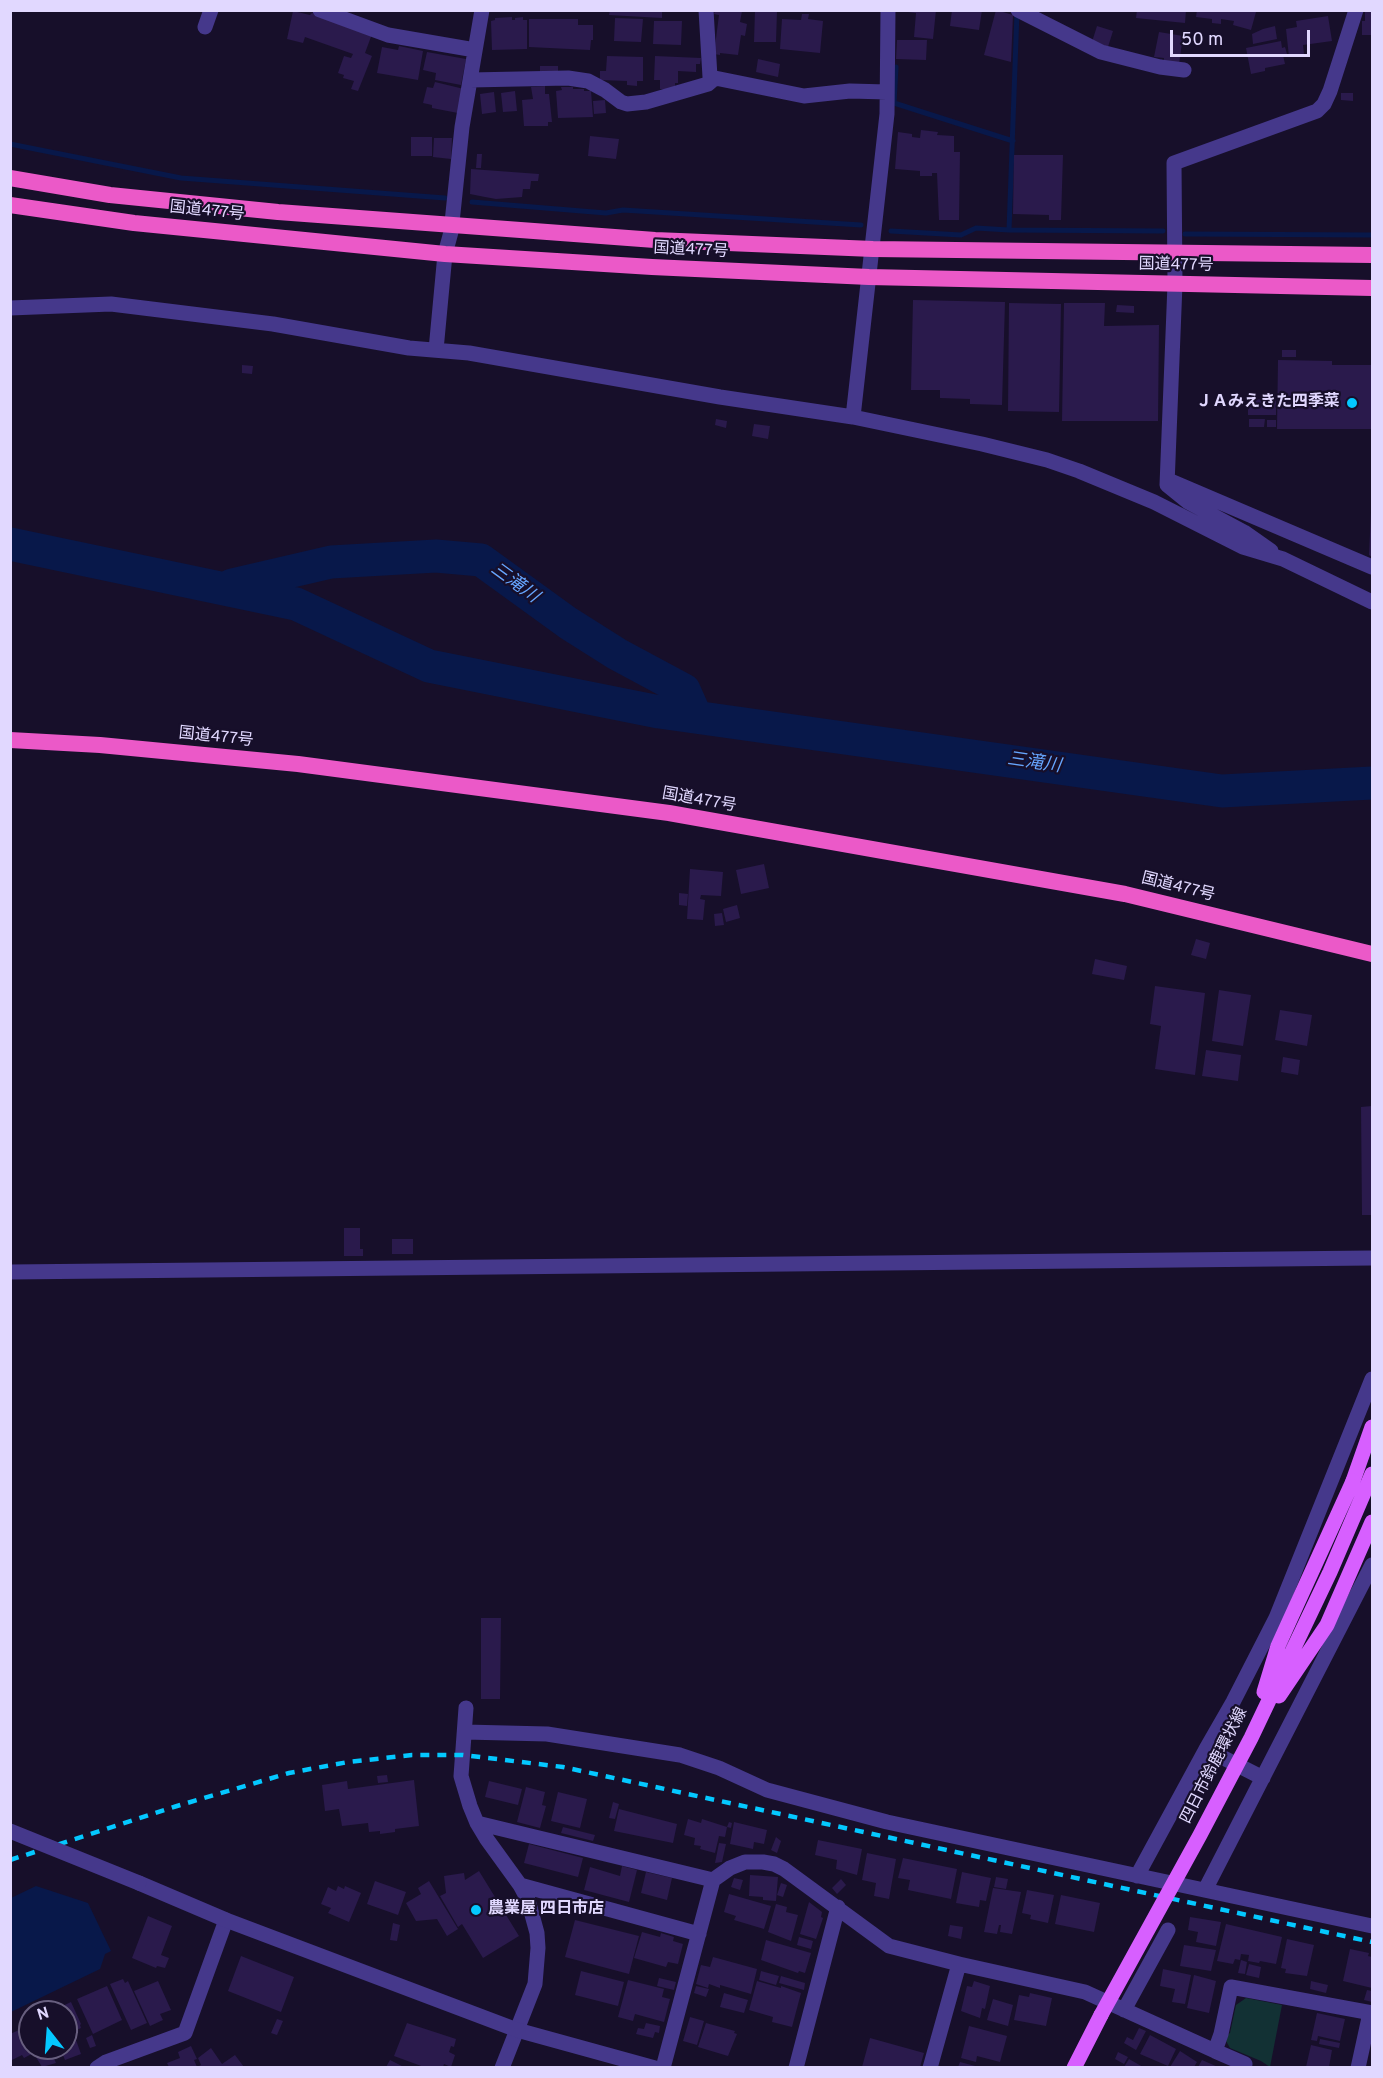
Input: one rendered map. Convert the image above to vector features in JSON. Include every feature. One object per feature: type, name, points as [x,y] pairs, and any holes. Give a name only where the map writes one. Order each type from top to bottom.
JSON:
[{"type":"highway","name":"国道477号","points":[[10,178],[110,195],[278,212],[655,240],[873,249],[1372,255]]},
{"type":"highway","name":"国道477号","points":[[10,205],[134,223],[446,254],[652,267],[869,277],[1372,288]]},
{"type":"highway","name":"国道477号","points":[[10,740],[100,745],[298,764],[669,813],[1125,894],[1372,954]]},
{"type":"main road","points":[[1251,1738],[1278,1646],[1353,1481],[1372,1427]]},
{"type":"main road","name":"四日市鈴鹿環状線","points":[[1074,2067],[1251,1738],[1330,1572],[1372,1474]]},
{"type":"main road","points":[[1251,1738],[1327,1626],[1372,1522]]},
{"type":"street","points":[[205,27],[211,10]]},
{"type":"street","points":[[320,10],[388,35],[475,50]]},
{"type":"street","points":[[436,350],[462,127],[482,10]]},
{"type":"street","points":[[706,10],[710,77],[804,96],[850,92],[887,93]]},
{"type":"street","points":[[853,417],[887,114],[888,10]]},
{"type":"street","points":[[1356,10],[1330,91],[1324,104],[1317,111],[1174,163],[1174,285],[1166,479],[1167,485],[1188,502],[1244,532],[1283,559],[1372,602]]},
{"type":"street","points":[[1020,11],[1101,52],[1160,67],[1184,70]]},
{"type":"street","points":[[470,80],[568,78],[588,81],[627,104],[646,102],[708,84],[716,78]]},
{"type":"street","points":[[10,308],[111,304],[273,324],[409,348],[469,353],[720,397],[853,417],[1047,460],[1154,502],[1243,547],[1283,559]]},
{"type":"street","points":[[1166,479],[1372,567]]},
{"type":"street","points":[[10,1272],[1372,1258]]},
{"type":"street","points":[[1137,1876],[1233,1702],[1276,1618],[1372,1379]]},
{"type":"street","points":[[1205,1890],[1263,1778],[1367,1588],[1372,1565]]},
{"type":"street","points":[[1288,1589],[1367,1588]]},
{"type":"street","points":[[466,1708],[461,1776],[477,1823],[528,1900],[538,1948],[535,1984],[502,2067]]},
{"type":"street","points":[[465,1732],[546,1734],[681,1755],[786,1796],[887,1822],[1372,1926]]},
{"type":"street","points":[[1206,1749],[1263,1778]]},
{"type":"street","points":[[477,1823],[713,1880]]},
{"type":"street","points":[[10,1831],[226,1920],[517,2030],[655,2067]]},
{"type":"street","points":[[663,2067],[713,1880],[730,1868],[745,1862],[774,1864],[838,1907],[889,1946],[1085,1992],[1245,2064],[1244,2067]]},
{"type":"street","points":[[520,1885],[699,1934]]},
{"type":"street","points":[[796,2067],[838,1907]]},
{"type":"street","points":[[97,2067],[184,2033],[226,1920]]},
{"type":"street","points":[[1124,2010],[1168,1930]]},
{"type":"street","points":[[930,2067],[959,1964]]},
{"type":"street","points":[[1215,2051],[1231,1987],[1371,2013],[1358,2067]]},
{"type":"green space","points":[[1246,1998],[1282,2005],[1270,2067],[1230,2048],[1226,2041],[1236,2005]]},
{"type":"shaded area","points":[[36,1886],[88,1903],[111,1951],[105,1954],[100,1969],[36,2000],[18,2000],[18,2009],[11,2012],[11,1898]]},
{"type":"building","points":[[610,10],[662,10],[662,18],[609,15]]},
{"type":"building","points":[[715,10],[742,11],[740,22],[747,24],[745,36],[741,35],[738,55],[714,54],[719,15],[714,14]]},
{"type":"building","points":[[755,10],[777,11],[776,42],[754,42]]},
{"type":"building","points":[[908,10],[936,10],[933,39],[914,37],[916,13],[908,12]]},
{"type":"building","points":[[952,10],[982,10],[979,30],[950,26]]},
{"type":"building","points":[[996,10],[1013,15],[1011,62],[984,55]]},
{"type":"building","points":[[1137,10],[1186,10],[1185,23],[1136,18]]},
{"type":"building","points":[[1197,10],[1253,10],[1256,12],[1251,30],[1233,25],[1234,21],[1221,19],[1221,24],[1212,23],[1212,19],[1196,17]]},
{"type":"building","points":[[293,11],[310,15],[312,13],[372,34],[365,53],[372,56],[358,91],[351,89],[354,81],[343,78],[344,75],[338,73],[344,56],[351,58],[353,54],[305,37],[303,43],[287,39]]},
{"type":"building","points":[[1365,11],[1372,11],[1372,35],[1362,35]]},
{"type":"building","points":[[802,14],[809,14],[808,19],[823,21],[820,53],[780,49],[782,19],[801,20]]},
{"type":"building","points":[[1328,16],[1332,41],[1303,45],[1304,54],[1289,57],[1286,29],[1297,27],[1296,21]]},
{"type":"building","points":[[512,17],[512,20],[523,17],[523,20],[527,20],[527,49],[492,50],[491,21],[495,18]]},
{"type":"building","points":[[615,18],[643,19],[641,42],[614,41]]},
{"type":"building","points":[[529,19],[578,19],[578,25],[593,25],[590,50],[529,47]]},
{"type":"building","points":[[654,21],[682,21],[681,45],[653,44]]},
{"type":"building","points":[[1097,26],[1113,31],[1108,47],[1092,42]]},
{"type":"building","points":[[1275,26],[1277,39],[1253,44],[1252,34]]},
{"type":"building","points":[[1159,32],[1183,36],[1179,64],[1164,62],[1164,58],[1154,57]]},
{"type":"building","points":[[897,40],[927,40],[926,60],[896,59]]},
{"type":"building","points":[[1281,41],[1282,48],[1285,47],[1287,54],[1283,55],[1285,64],[1265,68],[1265,71],[1251,74],[1246,48]]},
{"type":"building","points":[[399,46],[423,51],[418,80],[377,73],[382,47],[398,50]]},
{"type":"building","points":[[427,52],[466,59],[461,85],[435,80],[436,73],[423,70]]},
{"type":"building","points":[[607,56],[643,57],[643,81],[637,81],[637,86],[627,85],[627,81],[600,80],[600,71],[606,71]]},
{"type":"building","points":[[655,56],[701,58],[700,64],[696,64],[696,72],[678,71],[678,83],[675,83],[675,90],[660,89],[660,80],[654,80]]},
{"type":"building","points":[[758,59],[780,64],[778,77],[756,72]]},
{"type":"building","points":[[540,66],[558,66],[558,73],[540,74]]},
{"type":"building","points":[[435,82],[464,89],[458,113],[432,108],[432,105],[423,103],[427,87],[433,88]]},
{"type":"building","points":[[545,86],[545,94],[549,94],[552,122],[548,122],[548,126],[524,126],[522,100],[533,99],[531,87]]},
{"type":"building","points":[[561,87],[591,91],[593,117],[558,118],[556,91],[562,90]]},
{"type":"building","points":[[515,91],[517,111],[503,112],[501,93]]},
{"type":"building","points":[[494,92],[496,112],[482,114],[480,94]]},
{"type":"building","points":[[1341,93],[1353,93],[1353,101],[1341,100]]},
{"type":"building","points":[[605,100],[606,113],[594,114],[593,101]]},
{"type":"building","points":[[921,130],[938,132],[937,135],[954,136],[954,152],[960,152],[959,220],[939,220],[937,173],[932,173],[932,176],[920,176],[920,171],[895,169],[898,132],[920,138]]},
{"type":"building","points":[[590,136],[619,139],[616,159],[588,156]]},
{"type":"building","points":[[411,137],[432,137],[432,156],[411,156]]},
{"type":"building","points":[[434,138],[452,138],[451,159],[433,157]]},
{"type":"building","points":[[477,154],[482,154],[481,168],[476,168]]},
{"type":"building","points":[[1014,155],[1063,155],[1061,220],[1049,220],[1049,215],[1013,214]]},
{"type":"building","points":[[471,169],[539,174],[538,181],[531,181],[530,189],[523,189],[522,197],[496,199],[470,194]]},
{"type":"building","points":[[913,300],[1005,302],[1002,405],[970,404],[970,399],[940,398],[940,390],[911,390]]},
{"type":"building","points":[[1009,303],[1061,304],[1059,412],[1008,411]]},
{"type":"building","points":[[1064,303],[1105,303],[1104,326],[1159,325],[1158,421],[1062,421]]},
{"type":"building","points":[[1117,305],[1134,306],[1134,313],[1116,312]]},
{"type":"building","points":[[1282,350],[1296,350],[1296,357],[1282,357]]},
{"type":"building","points":[[1278,360],[1332,361],[1332,365],[1372,365],[1372,429],[1277,429]]},
{"type":"building","points":[[242,365],[253,366],[252,374],[242,373]]},
{"type":"building","points":[[1248,399],[1276,400],[1276,415],[1248,415]]},
{"type":"building","points":[[716,419],[727,421],[726,428],[715,425]]},
{"type":"building","points":[[1249,419],[1265,419],[1264,427],[1249,427]]},
{"type":"building","points":[[1267,420],[1276,420],[1276,427],[1267,427]]},
{"type":"building","points":[[754,424],[770,426],[768,439],[752,436]]},
{"type":"building","points":[[1372,512],[1372,557],[1369,555]]},
{"type":"building","points":[[764,864],[769,888],[741,894],[736,870]]},
{"type":"building","points":[[690,869],[723,872],[721,896],[701,895],[700,899],[705,900],[703,920],[687,919]]},
{"type":"building","points":[[679,893],[688,894],[687,906],[679,905]]},
{"type":"building","points":[[737,905],[740,918],[726,922],[723,909]]},
{"type":"building","points":[[722,913],[724,925],[715,926],[714,914]]},
{"type":"building","points":[[1196,939],[1210,943],[1206,959],[1191,955]]},
{"type":"building","points":[[1095,959],[1127,966],[1124,980],[1092,974]]},
{"type":"building","points":[[1155,986],[1205,993],[1195,1075],[1155,1069],[1161,1026],[1150,1024]]},
{"type":"building","points":[[1219,990],[1251,995],[1243,1046],[1212,1041]]},
{"type":"building","points":[[1280,1010],[1312,1015],[1307,1046],[1275,1040]]},
{"type":"building","points":[[1206,1050],[1241,1055],[1238,1081],[1202,1076]]},
{"type":"building","points":[[1283,1057],[1300,1060],[1298,1075],[1281,1072]]},
{"type":"building","points":[[1372,1106],[1372,1215],[1362,1215],[1361,1107]]},
{"type":"building","points":[[344,1228],[360,1228],[360,1249],[363,1249],[363,1256],[344,1256]]},
{"type":"building","points":[[392,1239],[413,1239],[413,1254],[392,1254]]},
{"type":"building","points":[[481,1618],[501,1618],[500,1699],[481,1699]]},
{"type":"building","points":[[387,1775],[388,1782],[378,1783],[377,1776]]},
{"type":"building","points":[[414,1780],[419,1826],[395,1829],[395,1832],[380,1834],[380,1831],[369,1832],[368,1823],[342,1826],[339,1809],[325,1811],[322,1785],[347,1781],[348,1789]]},
{"type":"building","points":[[489,1781],[522,1789],[518,1805],[485,1797]]},
{"type":"building","points":[[526,1787],[545,1792],[542,1805],[546,1806],[540,1828],[517,1822]]},
{"type":"building","points":[[558,1792],[587,1799],[580,1828],[551,1821]]},
{"type":"building","points":[[613,1802],[619,1804],[615,1819],[609,1818]]},
{"type":"building","points":[[619,1809],[677,1824],[673,1843],[614,1831]]},
{"type":"building","points":[[688,1819],[701,1823],[702,1819],[727,1827],[725,1837],[719,1836],[715,1853],[700,1849],[701,1846],[694,1845],[695,1838],[684,1835]]},
{"type":"building","points":[[734,1822],[767,1830],[764,1844],[754,1842],[753,1849],[730,1844]]},
{"type":"building","points":[[563,1827],[595,1835],[593,1841],[561,1833]]},
{"type":"building","points":[[776,1837],[781,1841],[777,1853],[771,1850]]},
{"type":"building","points":[[818,1840],[862,1849],[857,1875],[836,1869],[837,1860],[815,1855]]},
{"type":"building","points":[[719,1843],[726,1844],[722,1862],[715,1863]]},
{"type":"building","points":[[529,1844],[583,1858],[578,1877],[524,1863]]},
{"type":"building","points":[[867,1853],[896,1859],[889,1899],[874,1896],[876,1883],[862,1880]]},
{"type":"building","points":[[903,1858],[957,1869],[951,1899],[908,1890],[910,1880],[898,1878]]},
{"type":"building","points":[[622,1866],[637,1870],[629,1902],[584,1890],[590,1867],[620,1876]]},
{"type":"building","name":"農業屋 四日市店","points":[[479,1871],[519,1936],[483,1958],[462,1924],[458,1927],[440,1896],[446,1893],[444,1876],[464,1873],[465,1880]]},
{"type":"building","points":[[646,1872],[672,1878],[667,1900],[641,1893]]},
{"type":"building","points":[[962,1872],[991,1878],[986,1901],[980,1900],[979,1907],[956,1903]]},
{"type":"building","points":[[750,1875],[778,1877],[776,1901],[749,1896]]},
{"type":"building","points":[[996,1877],[1008,1879],[1006,1889],[994,1887]]},
{"type":"building","points":[[734,1878],[743,1880],[740,1890],[731,1887]]},
{"type":"building","points":[[841,1879],[846,1885],[837,1894],[832,1888]]},
{"type":"building","points":[[375,1881],[406,1892],[398,1915],[367,1904]]},
{"type":"building","points":[[429,1881],[458,1929],[447,1936],[437,1919],[416,1921],[406,1903],[421,1894],[418,1888]]},
{"type":"building","points":[[781,1883],[787,1885],[783,1897],[777,1895]]},
{"type":"building","points":[[338,1886],[344,1889],[345,1886],[361,1893],[349,1922],[328,1913],[331,1908],[321,1904],[328,1887],[336,1891]]},
{"type":"building","points":[[993,1888],[1021,1892],[1012,1934],[1000,1932],[1001,1925],[999,1925],[997,1934],[984,1932]]},
{"type":"building","points":[[1027,1890],[1054,1895],[1048,1923],[1030,1919],[1031,1915],[1022,1913]]},
{"type":"building","points":[[729,1894],[771,1906],[764,1929],[734,1920],[736,1916],[724,1912]]},
{"type":"building","points":[[1061,1895],[1100,1903],[1094,1932],[1055,1924]]},
{"type":"building","points":[[809,1902],[822,1912],[821,1917],[823,1918],[816,1939],[800,1934]]},
{"type":"building","points":[[776,1904],[787,1907],[786,1912],[798,1915],[791,1941],[768,1932]]},
{"type":"building","points":[[148,1916],[172,1926],[161,1955],[169,1958],[165,1968],[157,1966],[156,1968],[132,1958]]},
{"type":"building","points":[[1190,1917],[1221,1922],[1216,1946],[1196,1942],[1198,1932],[1188,1930]]},
{"type":"building","points":[[575,1920],[639,1936],[629,1974],[565,1957]]},
{"type":"building","points":[[393,1923],[400,1925],[397,1941],[390,1940]]},
{"type":"building","points":[[1226,1924],[1282,1937],[1276,1964],[1248,1961],[1249,1955],[1241,1954],[1240,1960],[1235,1959],[1233,1964],[1217,1961]]},
{"type":"building","points":[[950,1925],[963,1927],[961,1939],[948,1936]]},
{"type":"building","points":[[642,1932],[660,1937],[661,1933],[674,1937],[673,1941],[683,1944],[678,1964],[668,1962],[666,1967],[634,1958]]},
{"type":"building","points":[[799,1937],[813,1941],[811,1949],[797,1945]]},
{"type":"building","points":[[1287,1939],[1314,1945],[1307,1976],[1285,1973],[1286,1969],[1281,1968]]},
{"type":"building","points":[[766,1940],[811,1953],[805,1973],[799,1971],[798,1973],[761,1960]]},
{"type":"building","points":[[1184,1945],[1216,1950],[1211,1971],[1180,1966]]},
{"type":"building","points":[[1350,1949],[1369,1953],[1368,1956],[1372,1957],[1372,1988],[1343,1981]]},
{"type":"building","points":[[241,1956],[294,1977],[281,2012],[228,1991]]},
{"type":"building","points":[[713,1957],[757,1969],[751,1994],[720,1985],[720,1988],[709,1984],[708,1988],[696,1984],[701,1965],[710,1967]]},
{"type":"building","points":[[1241,1960],[1247,1962],[1245,1974],[1238,1973]]},
{"type":"building","points":[[1249,1964],[1261,1967],[1259,1978],[1246,1975]]},
{"type":"building","points":[[1163,1969],[1191,1975],[1185,2004],[1172,2002],[1175,1989],[1160,1986]]},
{"type":"building","points":[[581,1971],[624,1982],[618,2006],[575,1995]]},
{"type":"building","points":[[761,1971],[779,1976],[776,1985],[759,1980]]},
{"type":"building","points":[[1194,1975],[1216,1981],[1209,2013],[1187,2008]]},
{"type":"building","points":[[781,1976],[805,1983],[804,1990],[779,1983]]},
{"type":"building","points":[[659,1978],[676,1982],[674,1990],[657,1986]]},
{"type":"building","points":[[123,1979],[125,1983],[128,1981],[147,2023],[131,2030],[110,1984]]},
{"type":"building","points":[[628,1980],[664,1989],[662,1997],[670,1999],[664,2022],[635,2014],[633,2021],[618,2017]]},
{"type":"building","points":[[158,1981],[171,2010],[160,2014],[163,2020],[150,2026],[134,1991]]},
{"type":"building","points":[[757,1981],[801,1993],[792,2027],[772,2022],[773,2017],[749,2010]]},
{"type":"building","points":[[974,1981],[990,1986],[985,2009],[982,2008],[980,2018],[961,2011],[967,1986],[972,1987]]},
{"type":"building","points":[[1311,1981],[1328,1985],[1326,1993],[1310,1989]]},
{"type":"building","points":[[107,1986],[122,2020],[93,2034],[77,1999]]},
{"type":"building","points":[[696,1986],[709,1989],[706,1997],[694,1993]]},
{"type":"building","points":[[1367,1990],[1372,1991],[1372,2002],[1364,2000]]},
{"type":"building","points":[[724,1993],[748,2000],[744,2013],[720,2007]]},
{"type":"building","points":[[1030,1993],[1052,1998],[1046,2026],[1014,2020],[1019,1995],[1029,1997]]},
{"type":"building","points":[[993,1999],[1013,2005],[1008,2026],[987,2020]]},
{"type":"building","points":[[1317,2013],[1345,2019],[1340,2041],[1318,2036],[1317,2041],[1311,2040]]},
{"type":"building","points":[[690,2017],[704,2021],[697,2045],[683,2041]]},
{"type":"building","points":[[277,2019],[283,2021],[277,2035],[271,2033]]},
{"type":"building","points":[[407,2023],[456,2039],[454,2047],[451,2046],[449,2052],[455,2055],[451,2067],[444,2064],[443,2067],[424,2067],[394,2056]]},
{"type":"building","points":[[646,2023],[660,2026],[659,2033],[655,2032],[653,2038],[636,2034],[638,2028],[644,2029]]},
{"type":"building","points":[[706,2023],[735,2031],[734,2033],[737,2034],[728,2056],[698,2047]]},
{"type":"building","points":[[969,2026],[1007,2036],[1000,2062],[977,2056],[976,2062],[961,2058]]},
{"type":"building","points":[[1139,2028],[1146,2031],[1136,2050],[1124,2043],[1127,2037],[1133,2040]]},
{"type":"building","points":[[18,2030],[18,2057],[12,2060],[10,2034]]},
{"type":"building","points":[[92,2035],[96,2046],[90,2048],[86,2038]]},
{"type":"building","points":[[1150,2035],[1176,2049],[1168,2066],[1140,2054]]},
{"type":"building","points":[[870,2038],[924,2053],[920,2067],[862,2067]]},
{"type":"building","points":[[1320,2039],[1340,2043],[1339,2048],[1319,2044]]},
{"type":"building","points":[[1311,2045],[1332,2050],[1329,2067],[1306,2067]]},
{"type":"building","points":[[191,2046],[197,2059],[194,2060],[197,2067],[169,2067],[167,2063],[180,2058],[178,2052]]},
{"type":"building","points":[[211,2048],[222,2064],[235,2055],[244,2067],[197,2067],[201,2065],[198,2058]]},
{"type":"building","points":[[1180,2051],[1197,2062],[1194,2067],[1170,2067]]},
{"type":"building","points":[[1118,2052],[1128,2057],[1124,2064],[1115,2059]]},
{"type":"building","points":[[1129,2059],[1143,2067],[1124,2067]]},
{"type":"building","points":[[38,2060],[55,2060],[56,2063],[42,2067]]},
{"type":"building","points":[[390,2060],[404,2067],[386,2067]]},
{"type":"building","points":[[1202,2060],[1218,2067],[1198,2067]]},
{"type":"building","points":[[960,2062],[979,2067],[958,2067]]},
{"type":"waterway","points":[[1009,230],[1017,12]]},
{"type":"waterway","points":[[896,67],[894,103],[1013,141]]},
{"type":"waterway","points":[[10,144],[181,178],[445,198]]},
{"type":"waterway","points":[[472,202],[606,213],[623,210],[861,225]]},
{"type":"waterway","points":[[891,231],[961,235],[976,228],[1163,231]]},
{"type":"waterway","points":[[1185,234],[1372,235]]},
{"type":"waterway","name":"三滝川","points":[[10,544],[296,604],[429,666],[659,712],[1222,791],[1372,783]]},
{"type":"waterway","name":"三滝川","points":[[232,585],[331,562],[436,556],[481,560],[568,623],[617,654],[684,690],[696,717]]},
{"type":"railway","points":[[10,1860],[177,1806],[289,1773],[348,1762],[412,1755],[463,1755],[563,1767],[1372,1942]]},
{"type":"place","name":"ＪＡみえきた四季菜","points":[[1352,403]]},
{"type":"place","name":"農業屋 四日市店","points":[[476,1910]]}]
